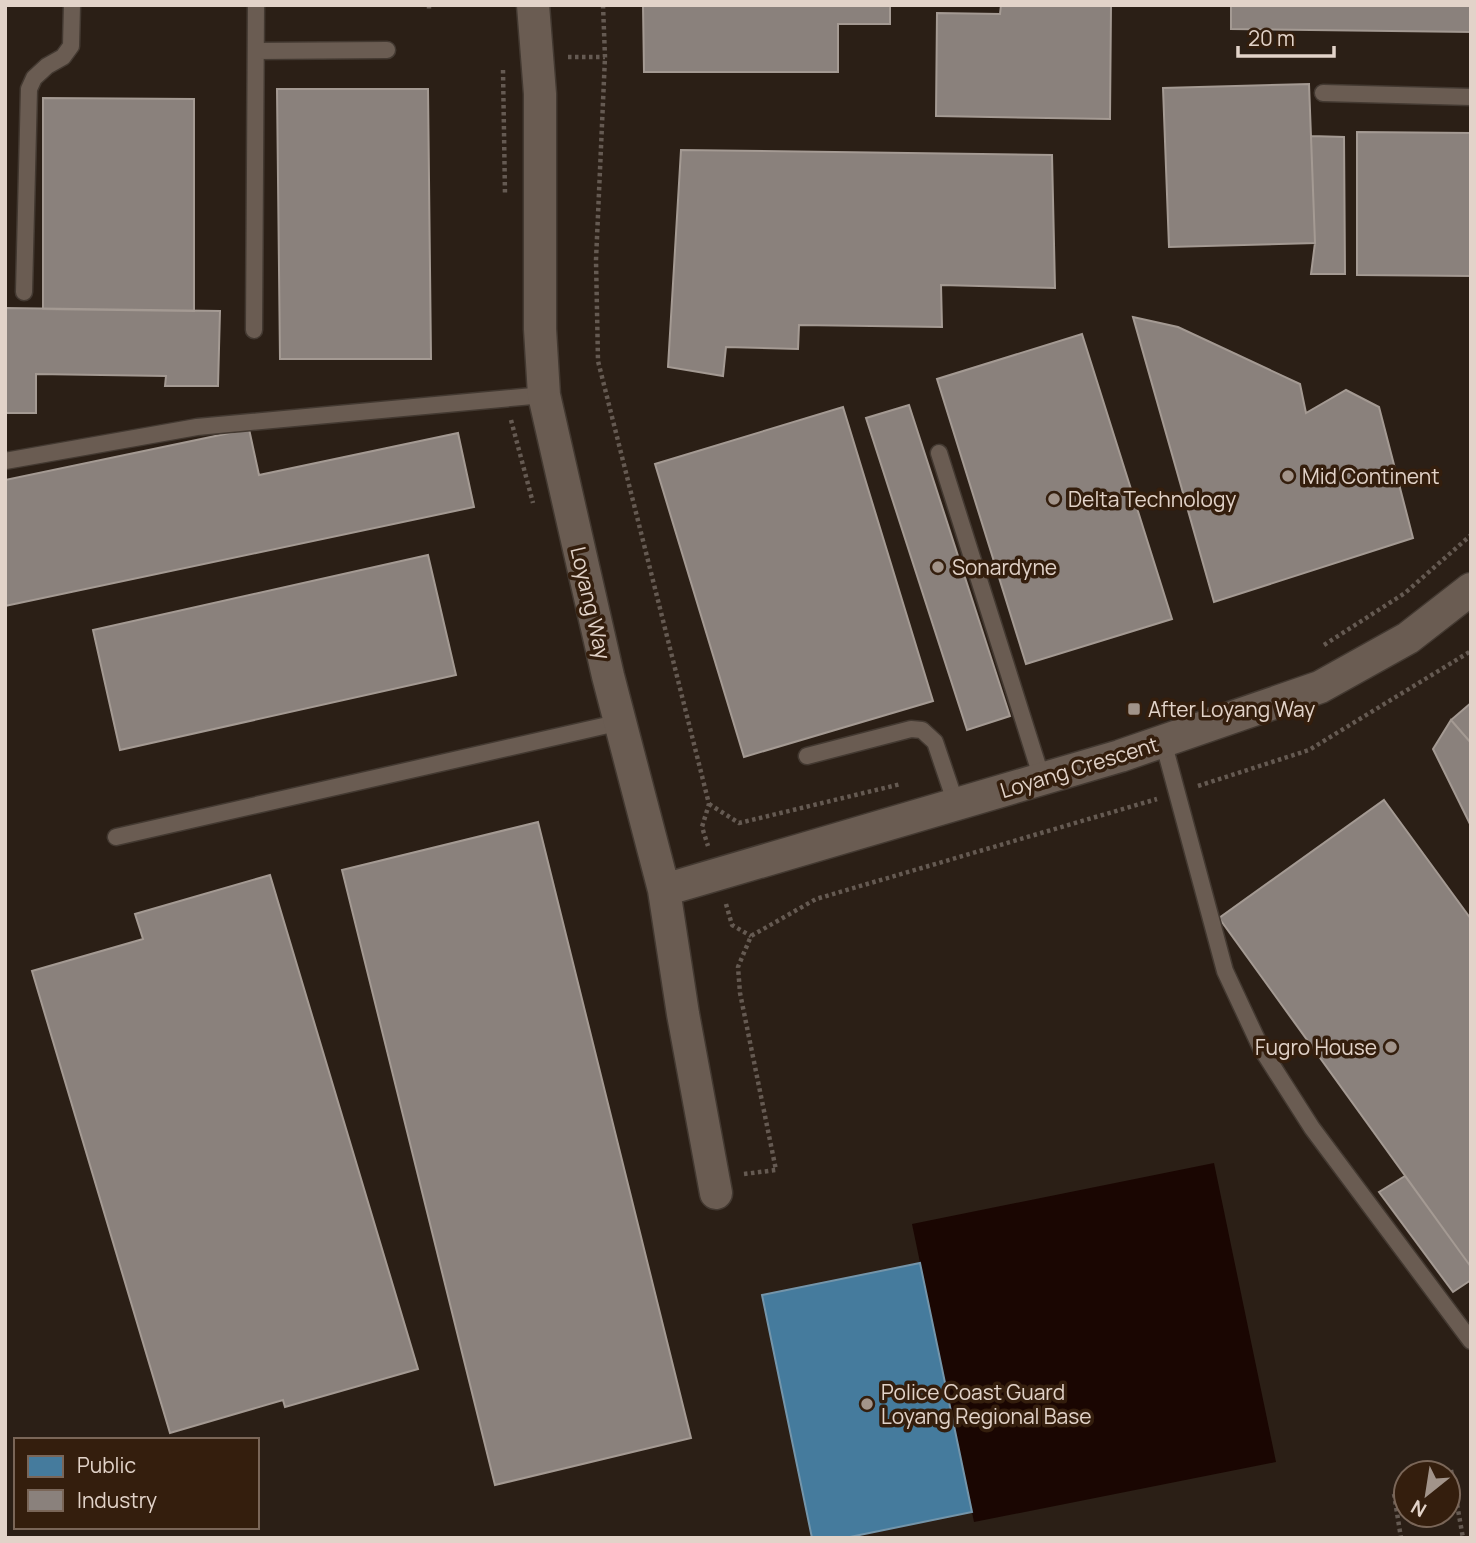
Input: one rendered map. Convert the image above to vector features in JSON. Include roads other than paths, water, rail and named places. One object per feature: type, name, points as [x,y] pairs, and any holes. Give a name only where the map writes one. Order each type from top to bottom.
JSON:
[{"type":"street","name":"Loyang Way","points":[[533,5],[540,94],[540,329],[544,394],[621,722],[664,890],[683,1014],[715,1186]]},
{"type":"street","name":"Loyang Crescent","points":[[664,890],[1042,779],[1320,687],[1408,638],[1471,590]]},
{"type":"lane","points":[[24,292],[29,89],[34,78],[63,57],[71,46],[72,5]]},
{"type":"lane","points":[[254,330],[256,5]]},
{"type":"lane","points":[[256,51],[387,50]]},
{"type":"lane","points":[[1323,93],[1471,97]]},
{"type":"lane","points":[[5,461],[197,427],[544,394]]},
{"type":"lane","points":[[939,453],[1042,779]]},
{"type":"lane","points":[[116,837],[621,722]]},
{"type":"lane","points":[[807,756],[911,729],[922,730],[935,742],[956,804]]},
{"type":"lane","points":[[1163,741],[1225,971],[1261,1048],[1312,1128],[1471,1341]]},
{"type":"place","name":"Mid Continent","points":[[1288,476]]},
{"type":"place","name":"Delta Technology","points":[[1054,499]]},
{"type":"place","name":"Sonardyne","points":[[938,567]]},
{"type":"place","name":"After Loyang Way","points":[[1134,709]]},
{"type":"place","name":"Fugro House","points":[[1391,1047]]},
{"type":"place","name":"Police Coast Guard Loyang Regional Base","points":[[867,1404]]}]
